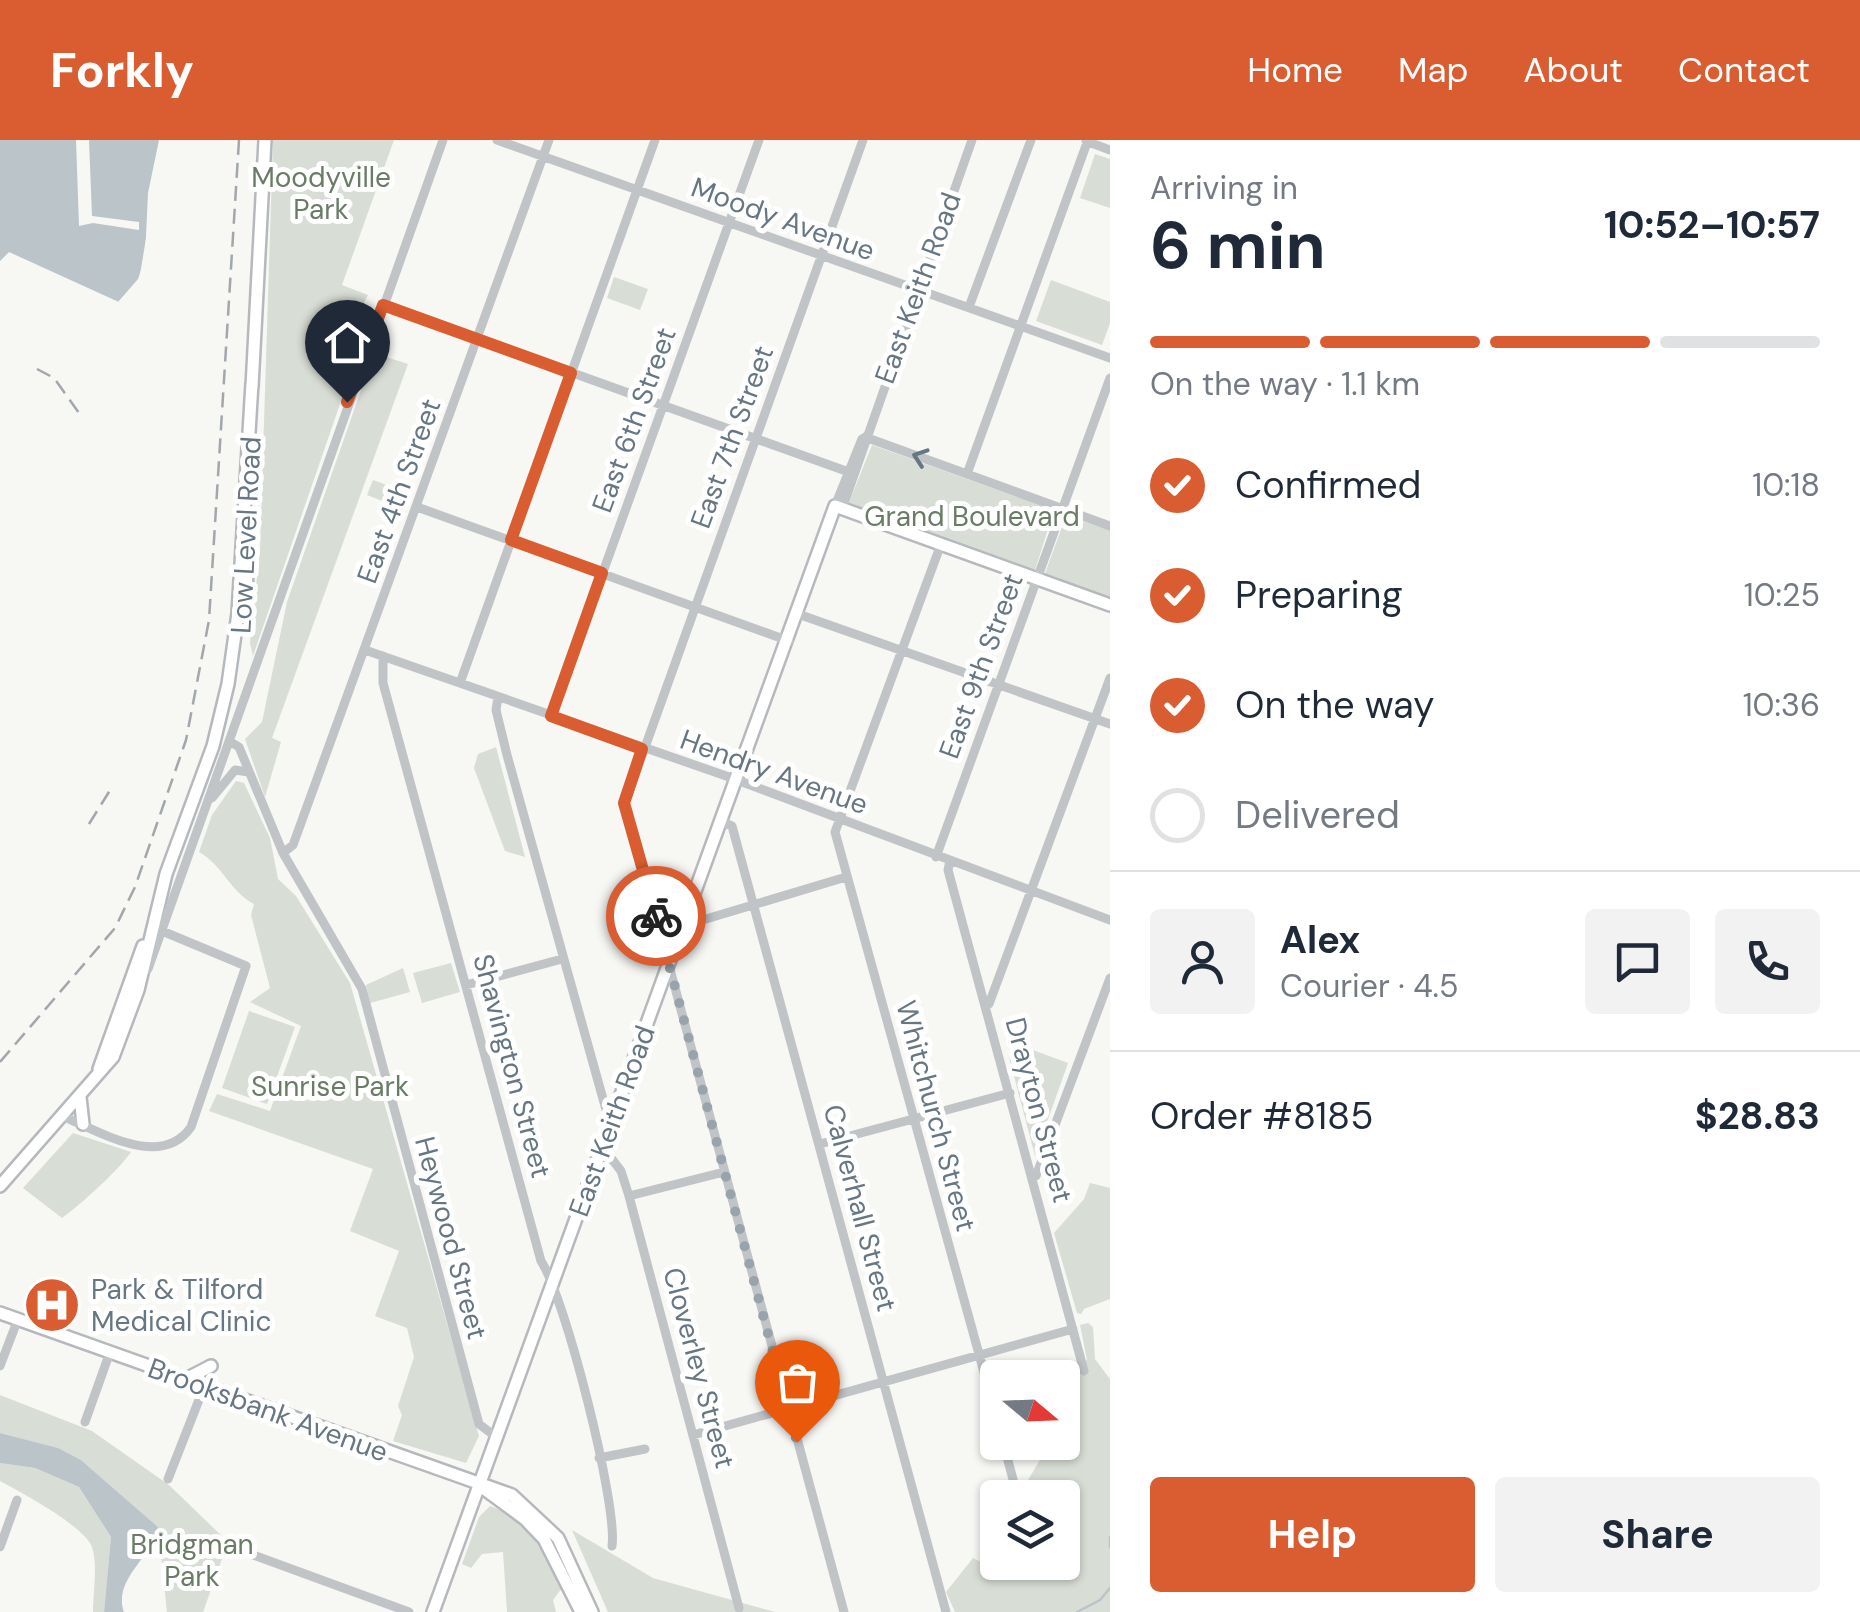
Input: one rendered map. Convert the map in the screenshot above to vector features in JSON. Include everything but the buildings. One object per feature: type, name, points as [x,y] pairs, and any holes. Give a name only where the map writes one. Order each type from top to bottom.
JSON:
[{"type":"main road","name":"Low Level Road","points":[[157,927],[213,746],[240,644],[246,602],[265,140]]},
{"type":"main road","points":[[839,507],[1110,605]]},
{"type":"main road","name":"East Keith Road","points":[[432,1612],[839,507]]},
{"type":"main road","points":[[0,1186],[112,1057],[157,927]]},
{"type":"main road","points":[[99,1070],[157,927]]},
{"type":"main road","points":[[80,1097],[83,1124]]},
{"type":"main road","name":"Brooksbank Avenue","points":[[0,1313],[479,1485]]},
{"type":"main road","points":[[184,1380],[211,1366]]},
{"type":"main road","points":[[479,1485],[526,1519],[544,1539],[581,1612]]},
{"type":"main road","points":[[479,1485],[512,1495],[544,1520],[570,1559],[592,1612]]},
{"type":"street","points":[[62,1116],[141,1146],[167,1148],[191,1127],[246,966],[157,927],[184,866],[443,140]]},
{"type":"street","name":"Moody Avenue","points":[[498,140],[1110,358]]},
{"type":"street","name":"East 4th Street","points":[[284,853],[294,845],[550,140]]},
{"type":"street","points":[[460,683],[655,140]]},
{"type":"street","name":"East 6th Street","points":[[551,716],[759,140]]},
{"type":"street","name":"East 7th Street","points":[[844,1612],[624,803],[864,140]]},
{"type":"street","name":"East Keith Road","points":[[839,507],[849,491],[864,437],[972,140]]},
{"type":"street","points":[[970,306],[1031,140]]},
{"type":"street","points":[[966,474],[1086,140],[1110,150]]},
{"type":"street","points":[[383,305],[846,471]]},
{"type":"street","name":"East 9th Street","points":[[936,856],[1110,378]]},
{"type":"street","points":[[864,437],[1110,526]]},
{"type":"street","name":"East Keith Road","points":[[839,507],[846,471],[864,437]]},
{"type":"street","points":[[846,471],[859,461]]},
{"type":"street","points":[[846,471],[849,491]]},
{"type":"street","points":[[418,507],[789,641]]},
{"type":"street","points":[[838,820],[941,544]]},
{"type":"street","points":[[798,614],[1110,724]]},
{"type":"street","name":"Hendry Avenue","points":[[365,650],[738,781],[1110,920]]},
{"type":"street","name":"Shavington Street","points":[[383,656],[383,684],[541,1262],[552,1283],[599,1458],[614,1532],[612,1546]]},
{"type":"street","points":[[988,1006],[1110,678]]},
{"type":"street","points":[[498,697],[496,710],[507,755],[610,1124]]},
{"type":"street","name":"Heywood Street","points":[[229,742],[239,747],[284,853],[362,989],[479,1424],[496,1437]]},
{"type":"street","points":[[206,804],[235,770],[249,772]]},
{"type":"street","name":"Whitchurch Street","points":[[838,820],[835,832],[846,877],[980,1360]]},
{"type":"street","name":"Calverhall Street","points":[[722,822],[732,826],[946,1612]]},
{"type":"street","name":"Drayton Street","points":[[950,862],[948,870],[1035,1178],[1084,1371]]},
{"type":"street","points":[[706,919],[846,877]]},
{"type":"street","points":[[466,984],[562,959]]},
{"type":"street","points":[[1035,1178],[1110,978]]},
{"type":"street","points":[[820,1144],[1010,1093]]},
{"type":"street","name":"Cloverley Street","points":[[602,1146],[621,1171],[629,1196],[739,1608]]},
{"type":"street","points":[[629,1196],[724,1172]]},
{"type":"street","points":[[0,1366],[18,1319]]},
{"type":"street","points":[[694,1434],[1073,1330]]},
{"type":"street","points":[[85,1422],[110,1352]]},
{"type":"street","points":[[168,1478],[204,1387]]},
{"type":"street","points":[[599,1458],[644,1448]]},
{"type":"street","points":[[0,1546],[17,1500]]},
{"type":"street","points":[[234,1548],[409,1612]]},
{"type":"green space","name":"Moodyville Park","points":[[273,140],[394,140],[342,285],[368,295],[362,306],[369,314],[253,656],[250,643],[260,549]]},
{"type":"green space","points":[[1095,154],[1110,159],[1110,208],[1080,198]]},
{"type":"green space","points":[[614,277],[648,289],[640,310],[607,298]]},
{"type":"green space","points":[[1051,280],[1110,302],[1110,323],[1102,345],[1036,321]]},
{"type":"green space","points":[[374,353],[408,364],[272,738],[281,742],[265,797],[245,739],[262,722],[287,602]]},
{"type":"green space","name":"Grand Boulevard","points":[[872,445],[1054,510],[1035,570],[848,505]]},
{"type":"green space","points":[[373,480],[409,493],[403,509],[367,495]]},
{"type":"green space","name":"Grand Boulevard","points":[[1066,516],[1110,530],[1110,601],[1044,576]]},
{"type":"green space","points":[[496,747],[525,857],[505,851],[474,768],[478,754]]},
{"type":"green space","name":"Sunrise Park","points":[[236,781],[244,783],[270,838],[278,879],[296,896],[350,983],[479,1436],[466,1463],[393,1441],[402,1415],[398,1406],[414,1357],[407,1328],[375,1316],[399,1251],[350,1231],[373,1169],[209,1111],[217,1094],[270,1111],[301,1026],[250,1002],[270,988],[251,915],[254,904],[199,852],[212,815]]},
{"type":"green space","points":[[451,963],[460,992],[422,1003],[413,973]]},
{"type":"green space","points":[[403,968],[410,992],[370,1003],[366,985]]},
{"type":"green space","points":[[249,1011],[295,1027],[267,1104],[222,1088]]},
{"type":"green space","points":[[1030,1049],[1068,1063],[1035,1156],[1009,1057],[1025,1063]]},
{"type":"green space","points":[[73,1133],[131,1152],[62,1218],[23,1188]]},
{"type":"green space","points":[[1090,1183],[1110,1188],[1110,1299],[1084,1309],[1081,1314],[1077,1313],[1054,1233],[1084,1199]]},
{"type":"green space","points":[[1088,1323],[1093,1327],[1095,1359],[1110,1379],[1110,1612],[955,1612],[946,1592],[973,1558],[980,1562],[980,1580],[1080,1580],[1080,1480],[1028,1480],[1040,1460],[1080,1460],[1080,1365],[1087,1360],[1080,1325]]},
{"type":"green space","name":"Bridgman Park","points":[[0,1395],[92,1431],[169,1485],[228,1542],[203,1612],[167,1612],[158,1527],[81,1460],[57,1448],[0,1433]]},
{"type":"green space","points":[[0,1463],[35,1468],[79,1487],[111,1537],[104,1612],[93,1612],[95,1562],[86,1538],[51,1510],[0,1481]]},
{"type":"green space","points":[[490,1506],[516,1520],[543,1551],[561,1589],[553,1600],[556,1612],[507,1612],[503,1552],[482,1554],[471,1568],[462,1564],[479,1517]]},
{"type":"green space","points":[[572,1530],[653,1578],[775,1612],[608,1612]]},
{"type":"shaded area","points":[[0,140],[162,140],[139,281],[121,303],[9,252],[0,261]]},
{"type":"shaded area","points":[[0,1433],[58,1448],[81,1460],[158,1527],[128,1578],[122,1600],[124,1612],[104,1612],[111,1537],[79,1487],[35,1468],[0,1463]]},
{"type":"pier","points":[[76,140],[89,140],[92,216],[139,222],[139,230],[93,223],[79,226]]},
{"type":"pier","points":[[159,140],[165,140],[156,182],[150,258],[142,281],[123,304],[118,302],[138,279],[145,258],[148,193]]},
{"type":"waterway","points":[[1110,1537],[1110,1547]]},
{"type":"waterway","points":[[1077,1612],[1100,1600],[1110,1588]]},
{"type":"railway","points":[[0,1062],[115,928],[135,887],[186,740],[209,620],[239,140]]},
{"type":"railway","points":[[37,369],[54,378],[79,413]]},
{"type":"railway","points":[[89,824],[112,787]]},
{"type":"way so far","points":[[656,916],[671,984],[797,1442]]},
{"type":"place","name":"Park & Tilford Medical Clinic","points":[[52,1305]]},
{"type":"route","points":[[347,402],[383,305],[571,373],[511,540],[602,573],[551,716],[642,749],[624,803],[656,916]]}]
